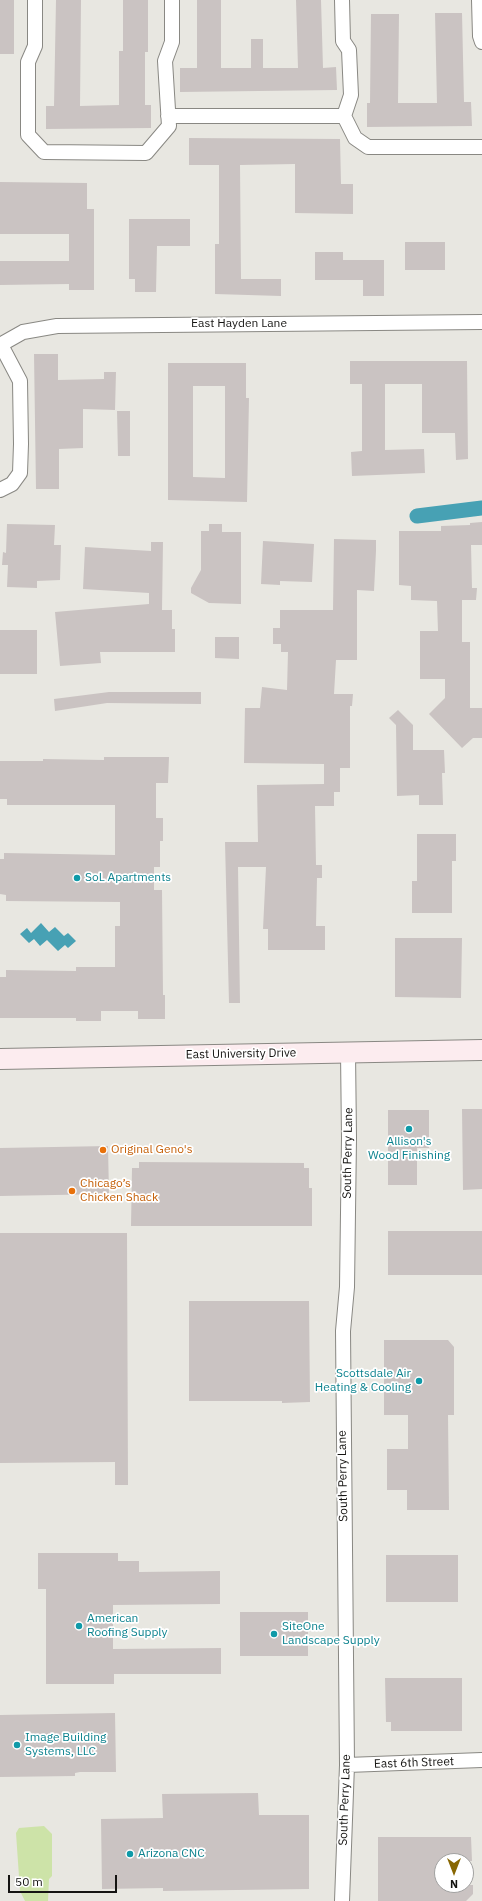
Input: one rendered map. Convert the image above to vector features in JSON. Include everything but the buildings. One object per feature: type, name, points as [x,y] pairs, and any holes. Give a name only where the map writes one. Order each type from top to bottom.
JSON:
[{"type":"main road","name":"East University Drive","points":[[0,1059],[482,1050]]},
{"type":"street","points":[[35,0],[35,46],[28,62],[28,135],[44,152],[146,153],[169,126],[166,61],[172,42],[172,0]]},
{"type":"street","points":[[342,0],[343,41],[349,50],[351,95],[344,116],[355,138],[368,147],[482,146]]},
{"type":"street","points":[[479,0],[480,36],[482,42]]},
{"type":"street","points":[[168,116],[344,116]]},
{"type":"street","name":"East Hayden Lane","points":[[0,345],[22,332],[58,326],[482,322]]},
{"type":"street","points":[[0,345],[20,381],[21,444],[20,473],[12,484],[0,490]]},
{"type":"street","name":"South Perry Lane","points":[[342,1901],[347,1765],[343,1331],[347,1287],[349,1138],[348,1052]]},
{"type":"street","name":"East 6th Street","points":[[347,1765],[482,1760]]},
{"type":"green space","points":[[44,1826],[52,1834],[52,1876],[49,1879],[48,1901],[25,1901],[20,1891],[16,1833],[19,1828]]},
{"type":"water","points":[[41,923],[49,932],[55,927],[64,936],[68,933],[76,941],[68,948],[65,945],[58,951],[47,940],[40,946],[34,939],[29,943],[20,934],[27,928],[31,933]]},
{"type":"waterway","points":[[417,516],[482,508]]},
{"type":"place","name":"SoL Apartments","points":[[77,878]]},
{"type":"place","name":"Allison's Wood Finishing","points":[[409,1129]]},
{"type":"place","name":"Original Geno's","points":[[103,1150]]},
{"type":"place","name":"Chicago’s Chicken Shack","points":[[72,1191]]},
{"type":"place","name":"Scottsdale Air Heating & Cooling","points":[[419,1381]]},
{"type":"place","name":"American Roofing Supply","points":[[79,1626]]},
{"type":"place","name":"SiteOne Landscape Supply","points":[[274,1634]]},
{"type":"place","name":"Image Building Systems, LLC","points":[[17,1745]]},
{"type":"place","name":"Arizona CNC","points":[[130,1854]]}]
